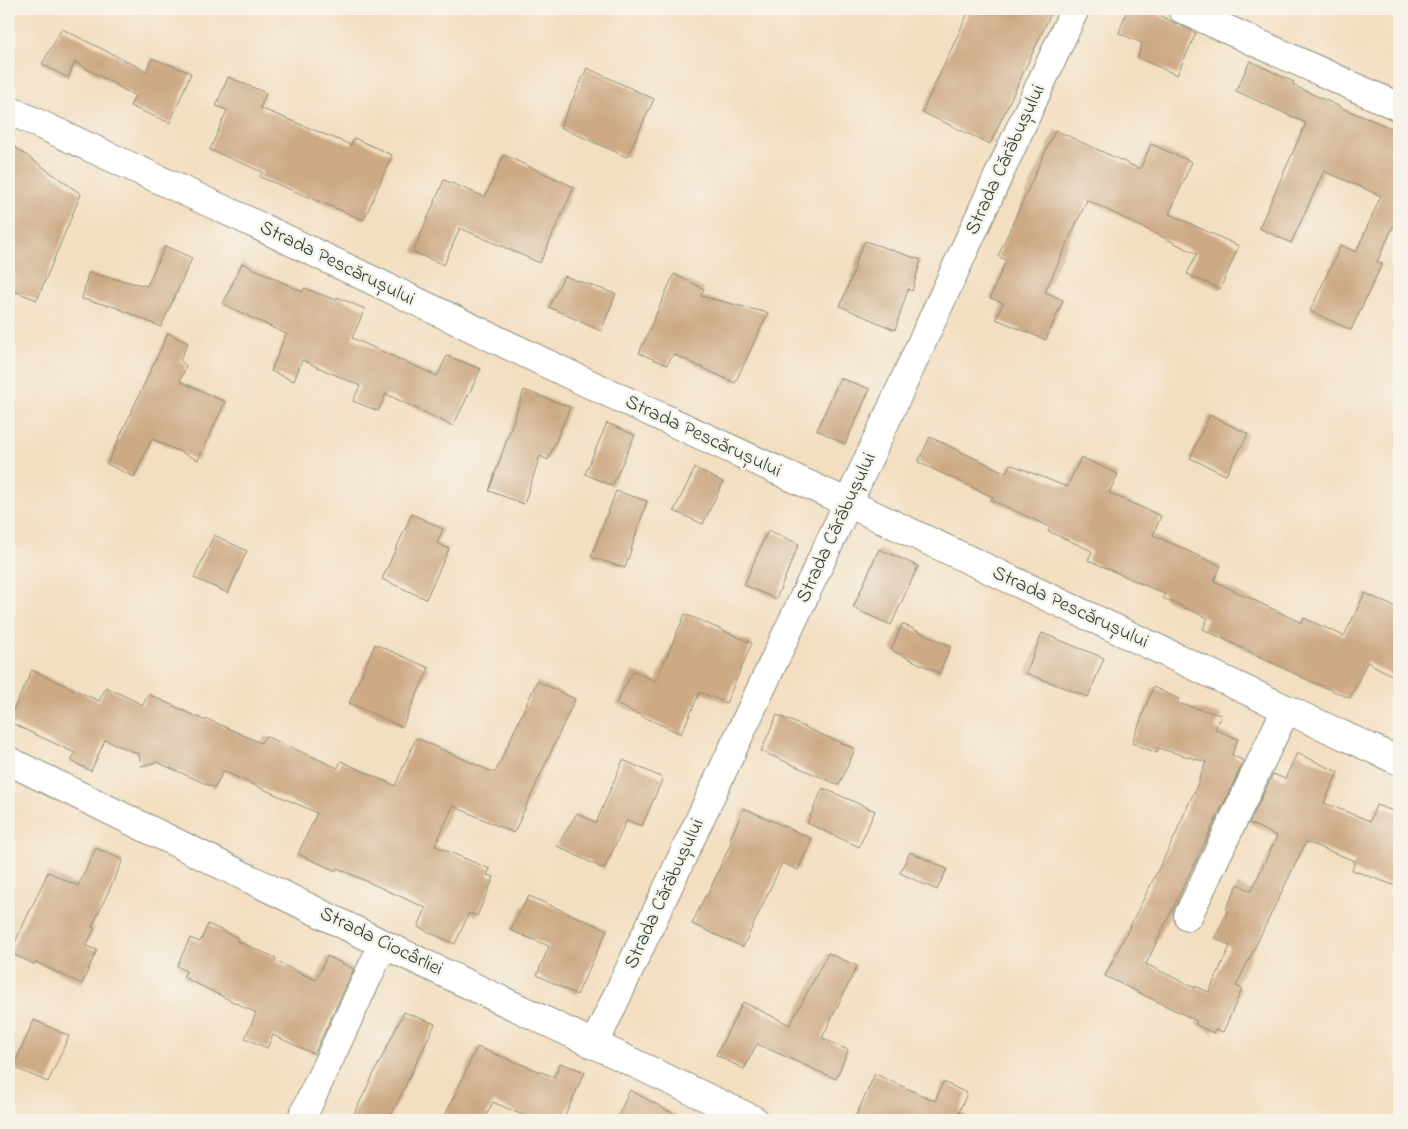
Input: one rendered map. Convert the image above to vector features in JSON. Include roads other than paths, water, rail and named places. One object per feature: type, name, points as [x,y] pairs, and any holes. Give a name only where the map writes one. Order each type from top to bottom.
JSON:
[{"type":"street","name":"Strada Cărăbușului","points":[[594,1045],[848,503],[1075,9]]},
{"type":"street","points":[[1182,9],[1399,107]]},
{"type":"street","name":"Strada Pescărușului","points":[[9,110],[1286,710],[1399,760]]},
{"type":"street","points":[[1188,916],[1286,710]]},
{"type":"street","name":"Strada Ciocârliei","points":[[9,761],[383,944],[754,1120]]},
{"type":"street","points":[[301,1120],[383,944]]}]
